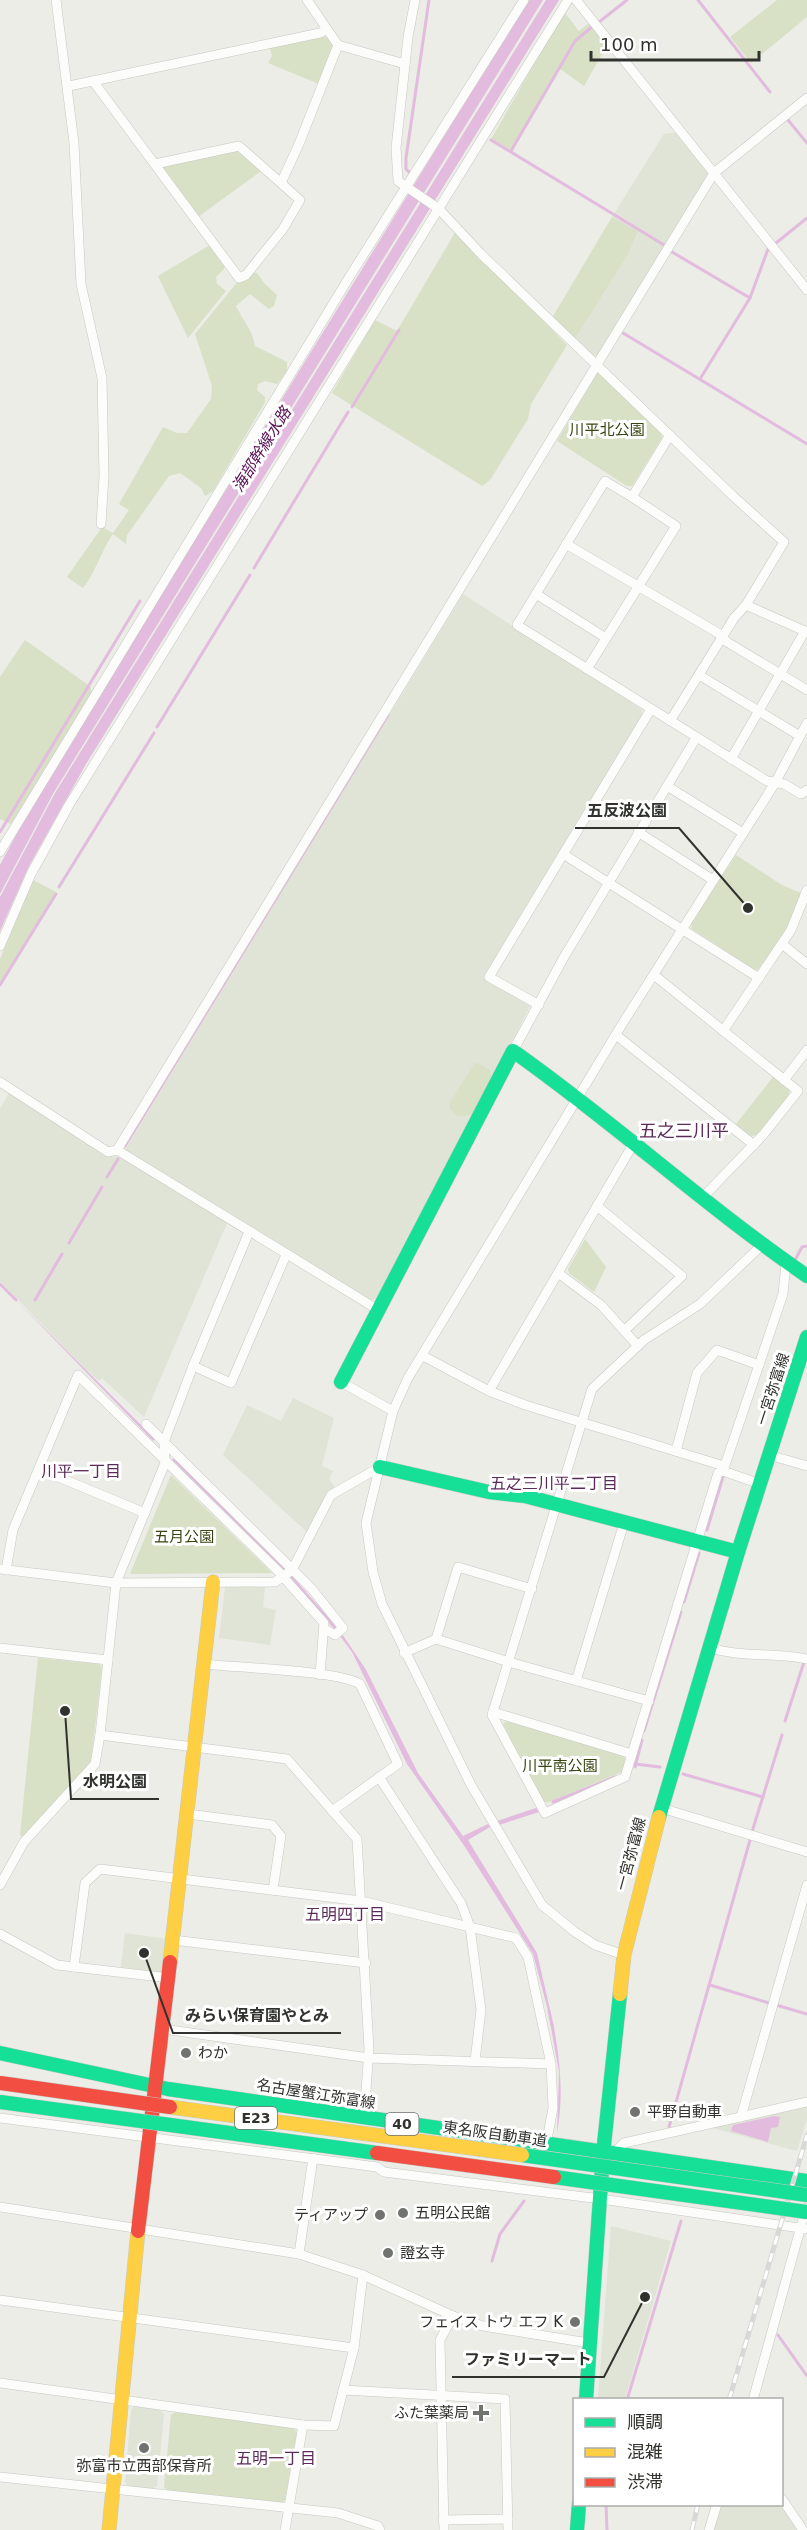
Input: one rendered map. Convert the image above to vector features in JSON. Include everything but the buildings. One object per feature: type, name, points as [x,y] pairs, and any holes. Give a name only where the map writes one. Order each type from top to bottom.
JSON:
[{"type":"main road","points":[[341,1382],[380,1311],[513,1051],[579,1097],[762,1245],[807,1276]]},
{"type":"main road","name":"一宮弥富線","points":[[586,2398],[601,2199],[608,2154],[624,1955],[661,1808],[708,1647],[807,1337]]},
{"type":"main road","points":[[380,1467],[489,1492],[525,1496],[738,1552]]},
{"type":"main road","points":[[109,2530],[115,2491],[138,2229],[169,1978],[213,1582]]},
{"type":"main road","name":"名古屋蟹江弥富線","points":[[0,2053],[156,2086],[546,2145],[807,2181]]},
{"type":"main road","name":"東名阪自動車道","points":[[0,2083],[807,2195]]},
{"type":"main road","name":"E23","points":[[0,2102],[807,2212]]},
{"type":"main road","points":[[577,2530],[579,2506]]},
{"type":"street","points":[[56,0],[69,86],[81,284],[103,392],[101,524]]},
{"type":"street","points":[[307,0],[338,45],[405,64]]},
{"type":"street","points":[[415,0],[405,64],[396,170],[398,181],[437,207],[481,254],[784,542],[670,722]]},
{"type":"street","points":[[0,852],[406,187],[524,0]]},
{"type":"street","points":[[0,945],[31,874],[69,805],[437,207],[568,0]]},
{"type":"street","points":[[576,0],[807,290]]},
{"type":"street","points":[[69,86],[320,33],[327,29]]},
{"type":"street","points":[[281,183],[338,45]]},
{"type":"street","points":[[93,81],[239,278],[246,275],[283,229],[300,200],[239,146],[155,164]]},
{"type":"street","points":[[117,1150],[714,174],[807,98]]},
{"type":"street","points":[[632,497],[670,435]]},
{"type":"street","points":[[587,669],[676,526],[605,481],[517,625],[670,722],[731,759],[774,783],[784,784],[801,794],[807,790]]},
{"type":"street","points":[[566,544],[807,690]]},
{"type":"street","points":[[536,594],[606,638]]},
{"type":"street","points":[[731,759],[806,632],[746,605]]},
{"type":"street","points":[[699,675],[800,736]]},
{"type":"street","points":[[539,1005],[489,976],[651,709]]},
{"type":"street","points":[[624,1955],[595,1945],[574,1932],[542,1905],[484,1809],[404,1653],[382,1604],[373,1572],[366,1523],[393,1411],[408,1378],[616,1035],[774,783],[807,723]]},
{"type":"street","points":[[513,1051],[607,883],[696,738]]},
{"type":"street","points":[[667,786],[743,833]]},
{"type":"street","points":[[638,832],[714,880]]},
{"type":"street","points":[[563,854],[759,978]]},
{"type":"street","points":[[723,1031],[791,930],[807,890]]},
{"type":"street","points":[[782,944],[807,964]]},
{"type":"street","points":[[654,975],[798,1091],[754,1145],[704,1197]]},
{"type":"street","points":[[616,1035],[754,1145]]},
{"type":"street","points":[[784,1080],[807,1050]]},
{"type":"street","points":[[0,1082],[108,1152],[117,1150],[249,1233],[380,1311]]},
{"type":"street","points":[[489,1391],[635,1141]]},
{"type":"street","points":[[597,1206],[682,1276],[624,1331]]},
{"type":"street","points":[[0,1886],[24,1842],[95,1764],[117,1583],[165,1462],[164,1442],[193,1365],[249,1233]]},
{"type":"street","points":[[762,1245],[700,1304],[638,1346],[592,1389],[492,1716],[545,1813],[625,1777],[718,1473],[724,1468],[783,1294],[786,1263]]},
{"type":"street","points":[[193,1365],[231,1383],[286,1255]]},
{"type":"street","points":[[558,1273],[601,1305],[638,1346]]},
{"type":"street","points":[[676,1451],[697,1373],[717,1350],[759,1365]]},
{"type":"street","points":[[423,1356],[489,1391],[676,1451],[760,1484]]},
{"type":"street","points":[[325,1629],[335,1635],[343,1628],[312,1589],[288,1574],[165,1462],[78,1375],[13,1530],[3,1569],[117,1583],[275,1582],[288,1574],[331,1495],[380,1467]]},
{"type":"street","points":[[341,1382],[393,1411]]},
{"type":"street","points":[[146,1424],[288,1574],[324,1623],[320,1676]]},
{"type":"street","points":[[769,1455],[807,1466]]},
{"type":"street","points":[[39,1469],[145,1513]]},
{"type":"street","points":[[576,1681],[624,1522]]},
{"type":"street","points":[[436,1639],[458,1567],[532,1589]]},
{"type":"street","points":[[404,1653],[436,1639],[649,1701]]},
{"type":"street","points":[[708,1647],[725,1653],[788,1655],[807,1659]]},
{"type":"street","points":[[0,1648],[108,1660]]},
{"type":"street","points":[[204,1664],[353,1680],[360,1684],[398,1764],[332,1811]]},
{"type":"street","points":[[493,1712],[633,1754]]},
{"type":"street","points":[[100,1735],[287,1759],[357,1839],[366,1963],[369,2058],[364,2118]]},
{"type":"street","points":[[379,1777],[461,1903],[470,1927],[481,2010],[475,2061]]},
{"type":"street","points":[[661,1808],[807,1852]]},
{"type":"street","points":[[188,1814],[272,1825],[280,1836],[273,1890]]},
{"type":"street","points":[[74,1967],[85,1883],[100,1869],[361,1901],[516,1938],[528,1957],[551,2064],[553,2108],[546,2145]]},
{"type":"street","points":[[741,2117],[807,1885]]},
{"type":"street","points":[[0,1934],[57,1965],[169,1978]]},
{"type":"street","points":[[173,1940],[366,1963]]},
{"type":"street","points":[[163,2028],[369,2058],[551,2064]]},
{"type":"street","points":[[608,2154],[624,2143],[807,2102]]},
{"type":"street","points":[[0,2118],[313,2158],[376,2167],[384,2172],[601,2199],[805,2229]]},
{"type":"street","points":[[384,2172],[386,2121]]},
{"type":"street","points":[[299,2254],[313,2158]]},
{"type":"street","points":[[754,2398],[805,2229],[807,2205]]},
{"type":"street","points":[[0,2208],[299,2254],[363,2275],[453,2316],[483,2326],[589,2343]]},
{"type":"street","points":[[0,2382],[303,2425],[334,2426],[354,2348],[363,2275]]},
{"type":"street","points":[[0,2300],[354,2348]]},
{"type":"street","points":[[444,2530],[440,2340],[453,2316]]},
{"type":"street","points":[[343,2390],[505,2399],[508,2530]]},
{"type":"street","points":[[285,2530],[303,2425]]},
{"type":"street","points":[[0,2477],[338,2513],[378,2526],[380,2530]]},
{"type":"street","points":[[783,2500],[803,2530]]},
{"type":"street","points":[[709,2530],[717,2506]]},
{"type":"street","points":[[443,2520],[508,2520]]},
{"type":"shaded area","points":[[679,132],[708,168],[709,174],[599,355],[594,356],[575,339],[627,256],[638,233],[612,217],[664,134]]},
{"type":"shaded area","points":[[463,594],[641,709],[642,715],[485,974],[486,980],[530,1006],[380,1298],[371,1300],[125,1150]]},
{"type":"shaded area","points":[[9,1093],[110,1156],[121,1157],[227,1223],[144,1417],[102,1378],[99,1381],[84,1368],[0,1281],[0,1109]]},
{"type":"shaded area","points":[[293,1398],[334,1418],[322,1466],[333,1471],[329,1479],[335,1487],[320,1506],[309,1534],[223,1455],[247,1405],[281,1421]]},
{"type":"shaded area","points":[[265,1586],[263,1607],[276,1610],[270,1645],[219,1638],[225,1587]]},
{"type":"shaded area","points":[[125,1933],[167,1939],[162,1973],[121,1967]]},
{"type":"shaded area","points":[[807,2105],[807,2119],[797,2151],[712,2128]]},
{"type":"shaded area","points":[[611,2226],[671,2241],[625,2398],[598,2398]]},
{"type":"shaded area","name":"弥富市立西部保育所","points":[[135,2406],[160,2410],[164,2414],[157,2486],[152,2489],[128,2487],[125,2482],[131,2410]]},
{"type":"shaded area","points":[[720,2506],[781,2506],[799,2530],[713,2530]]},
{"type":"green space","points":[[777,0],[807,0],[807,17],[751,63],[730,37]]},
{"type":"green space","points":[[564,12],[579,31],[593,20],[606,40],[606,47],[584,86],[560,69],[511,153],[490,141]]},
{"type":"green space","points":[[323,36],[330,39],[334,47],[319,84],[268,63],[272,56],[270,48]]},
{"type":"green space","points":[[235,150],[261,171],[198,217],[163,170],[164,165]]},
{"type":"green space","points":[[612,217],[638,232],[627,256],[575,339],[552,318]]},
{"type":"green space","points":[[456,231],[567,345],[531,404],[528,419],[490,480],[482,486],[332,393],[375,320],[397,331]]},
{"type":"green space","points":[[210,245],[225,260],[224,269],[216,277],[217,284],[226,291],[188,338],[158,276]]},
{"type":"green space","points":[[252,272],[257,273],[277,295],[274,306],[269,309],[250,294],[236,306],[250,330],[255,346],[287,362],[287,371],[277,384],[265,381],[258,384],[257,390],[265,397],[265,402],[213,491],[205,496],[201,488],[180,473],[169,476],[127,535],[126,544],[113,534],[83,588],[67,577],[102,527],[113,533],[129,510],[119,504],[163,427],[177,433],[187,433],[211,399],[212,386],[195,334],[239,280]]},
{"type":"green space","name":"川平北公園","points":[[598,372],[661,432],[662,438],[632,486],[627,486],[557,441]]},
{"type":"green space","points":[[25,640],[91,687],[91,695],[11,824],[0,819],[0,677]]},
{"type":"green space","points":[[736,855],[782,885],[801,893],[787,929],[759,969],[755,970],[692,929],[691,923]]},
{"type":"green space","points":[[33,880],[56,892],[0,983],[0,959]]},
{"type":"green space","points":[[478,1063],[491,1071],[491,1077],[472,1115],[458,1116],[450,1109],[449,1104],[474,1064]]},
{"type":"green space","points":[[773,1077],[789,1090],[789,1095],[757,1135],[751,1136],[736,1124]]},
{"type":"green space","points":[[585,1239],[606,1267],[594,1292],[569,1273],[568,1269]]},
{"type":"green space","name":"五月公園","points":[[171,1475],[272,1573],[130,1574]]},
{"type":"green space","points":[[38,1658],[99,1664],[102,1667],[91,1761],[24,1838],[20,1835]]},
{"type":"green space","name":"川平南公園","points":[[506,1721],[623,1755],[625,1759],[622,1772],[544,1802],[503,1724]]},
{"type":"green space","points":[[175,2412],[293,2428],[297,2432],[285,2500],[281,2503],[169,2492],[164,2487],[171,2415]]},
{"type":"water","name":"海部幹線水路","points":[[528,0],[543,0],[54,792],[0,894],[0,865],[37,796]]},
{"type":"water","points":[[546,0],[559,0],[86,764],[29,866],[0,931],[0,897],[55,793]]},
{"type":"water","points":[[14,1298],[155,1439],[153,1441]]},
{"type":"water","points":[[174,1458],[285,1569],[284,1571],[172,1460]]},
{"type":"water","points":[[292,1576],[337,1627],[334,1629],[290,1578]]},
{"type":"water","points":[[342,1634],[365,1668],[418,1773],[463,1836],[488,1824],[490,1827],[468,1840],[537,1953],[551,2014],[549,2014],[533,1954],[465,1847],[407,1764],[352,1652],[340,1636]]},
{"type":"water","points":[[536,1808],[539,1812],[496,1826],[494,1822]]},
{"type":"water","points":[[550,2022],[553,2022],[558,2050],[560,2078],[557,2134],[559,2072]]},
{"type":"water","points":[[774,2116],[780,2117],[778,2127],[771,2128],[768,2142],[731,2131],[733,2125]]},
{"type":"waterway","points":[[409,172],[406,169],[406,158],[429,0]]},
{"type":"waterway","points":[[599,22],[627,0]]},
{"type":"waterway","points":[[698,0],[770,92]]},
{"type":"waterway","points":[[511,151],[575,41],[593,26]]},
{"type":"waterway","points":[[788,120],[807,143]]},
{"type":"waterway","points":[[491,140],[664,245]]},
{"type":"waterway","points":[[776,243],[807,218]]},
{"type":"waterway","points":[[700,379],[750,298],[768,249]]},
{"type":"waterway","points":[[672,252],[750,298]]},
{"type":"waterway","points":[[352,407],[399,330]]},
{"type":"waterway","points":[[623,333],[807,444]]},
{"type":"waterway","points":[[254,568],[348,412]]},
{"type":"waterway","points":[[157,727],[250,575]]},
{"type":"waterway","points":[[0,832],[140,601]]},
{"type":"waterway","points":[[125,1146],[388,715]]},
{"type":"waterway","points":[[59,887],[154,733]]},
{"type":"waterway","points":[[0,985],[56,894]]},
{"type":"waterway","points":[[107,1177],[118,1159]]},
{"type":"waterway","points":[[69,1243],[102,1187]]},
{"type":"waterway","points":[[795,1260],[802,1247],[807,1246]]},
{"type":"waterway","points":[[35,1300],[62,1254]]},
{"type":"waterway","points":[[0,1284],[16,1300]]},
{"type":"waterway","points":[[707,1530],[723,1477]]},
{"type":"waterway","points":[[684,1602],[699,1553]]},
{"type":"waterway","points":[[644,1731],[681,1612]]},
{"type":"waterway","points":[[785,1721],[804,1662]]},
{"type":"waterway","points":[[752,1832],[782,1735]]},
{"type":"waterway","points":[[635,1767],[642,1740]]},
{"type":"waterway","points":[[635,1764],[660,1767]]},
{"type":"waterway","points":[[683,1774],[763,1797]]},
{"type":"waterway","points":[[553,1802],[615,1777]]},
{"type":"waterway","points":[[669,2127],[750,1840]]},
{"type":"waterway","points":[[710,1985],[769,2003]]},
{"type":"waterway","points":[[776,2005],[807,2014]]},
{"type":"waterway","points":[[549,2011],[552,2025]]},
{"type":"waterway","points":[[492,2261],[500,2234],[524,2201]]},
{"type":"waterway","points":[[628,2398],[681,2221]]},
{"type":"waterway","points":[[778,2335],[807,2376]]},
{"type":"waterway","points":[[606,2506],[607,2530]]},
{"type":"railway","points":[[730,2398],[807,2135]]},
{"type":"railway","points":[[692,2530],[698,2506]]},
{"type":"traffic: fast","points":[[341,1382],[513,1051],[587,1106],[732,1221],[807,1276]]},
{"type":"traffic: fast","points":[[659,1817],[738,1552],[807,1337]]},
{"type":"traffic: fast","points":[[380,1467],[489,1492],[525,1496],[738,1552]]},
{"type":"traffic: fast","points":[[586,2398],[603,2154],[620,1994]]},
{"type":"traffic: fast","points":[[0,2053],[168,2089],[807,2181]]},
{"type":"traffic: fast","points":[[0,2102],[377,2153]]},
{"type":"traffic: fast","points":[[522,2155],[807,2195]]},
{"type":"traffic: fast","points":[[554,2177],[807,2212]]},
{"type":"traffic: fast","points":[[577,2530],[579,2506]]},
{"type":"traffic: slow","points":[[170,1962],[213,1582]]},
{"type":"traffic: slow","points":[[620,1994],[624,1955],[659,1817]]},
{"type":"traffic: slow","points":[[170,2107],[522,2155]]},
{"type":"traffic: slow","points":[[109,2530],[138,2231]]},
{"type":"traffic: jam","points":[[138,2231],[170,1962]]},
{"type":"traffic: jam","points":[[0,2083],[170,2107]]},
{"type":"traffic: jam","points":[[377,2153],[554,2177]]},
{"type":"place","name":"五反波公園","points":[[748,908]]},
{"type":"place","name":"水明公園","points":[[65,1711]]},
{"type":"place","name":"みらい保育園やとみ","points":[[144,1953]]},
{"type":"place","name":"わか","points":[[186,2053]]},
{"type":"place","name":"平野自動車","points":[[635,2112]]},
{"type":"place","name":"五明公民館","points":[[403,2213]]},
{"type":"place","name":"ティアップ","points":[[380,2215]]},
{"type":"place","name":"證玄寺","points":[[388,2253]]},
{"type":"place","name":"ファミリーマート","points":[[645,2297]]},
{"type":"place","name":"フェイス トウ エフ K","points":[[575,2322]]},
{"type":"place","name":"ふた葉薬局","points":[[481,2413]]},
{"type":"place","name":"弥富市立西部保育所","points":[[144,2448]]},
{"type":"district","name":"五之三川平","points":[[684,1131]]},
{"type":"district","name":"川平一丁目","points":[[81,1471]]},
{"type":"district","name":"五之三川平二丁目","points":[[554,1483]]},
{"type":"district","name":"五明四丁目","points":[[345,1914]]},
{"type":"district","name":"五明一丁目","points":[[276,2458]]}]
